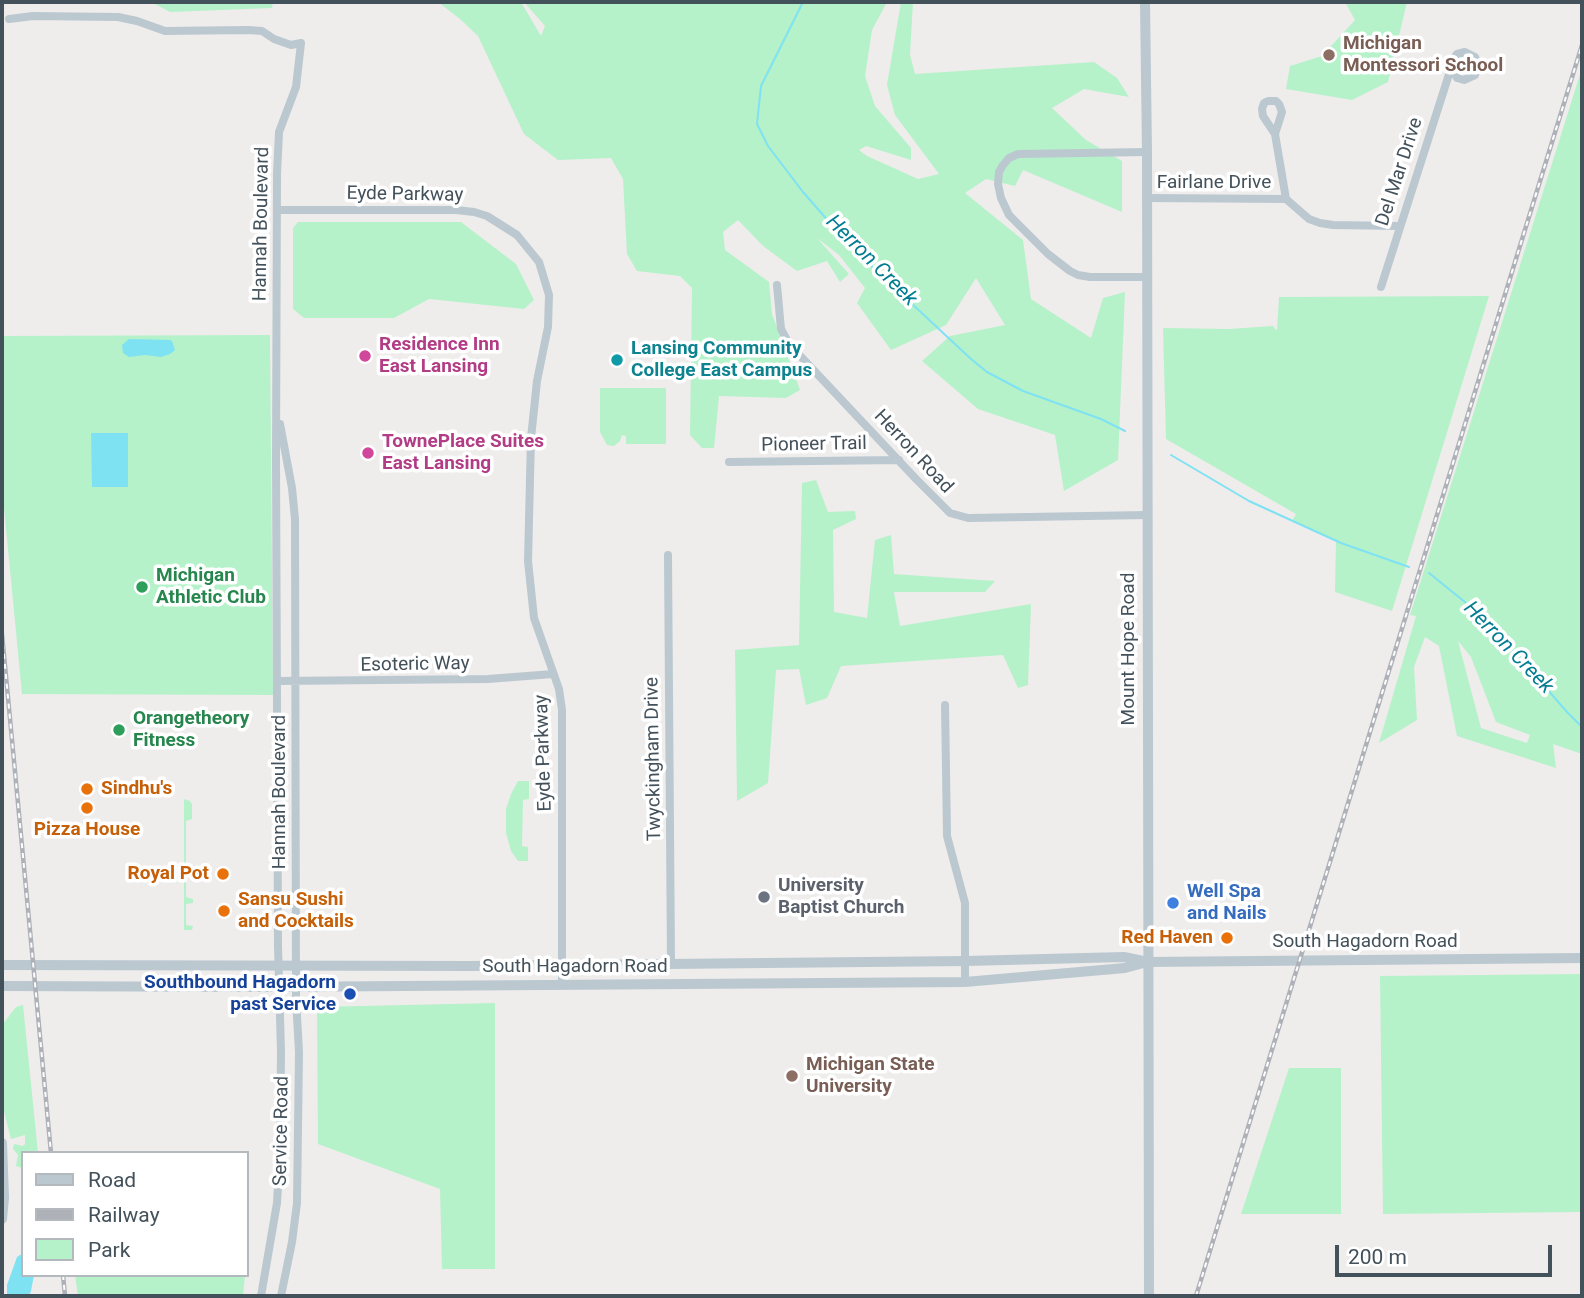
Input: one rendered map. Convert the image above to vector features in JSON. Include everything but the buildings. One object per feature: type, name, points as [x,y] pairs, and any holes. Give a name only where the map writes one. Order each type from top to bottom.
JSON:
[{"type":"street","name":"Mount Hope Road","points":[[1145,2],[1149,1296]]},
{"type":"street","name":"Hannah Boulevard","points":[[9,19],[33,16],[118,17],[165,31],[262,31],[291,45],[301,43],[296,87],[279,132],[275,459],[278,986],[281,1052],[277,1203],[261,1296]]},
{"type":"street","name":"Del Mar Drive","points":[[1381,287],[1451,68]]},
{"type":"street","points":[[1275,134],[1286,200]]},
{"type":"street","points":[[1146,277],[1090,277],[1070,271],[1048,254],[1009,215],[998,184],[1003,164],[1018,154],[1147,152]]},
{"type":"street","name":"Fairlane Drive","points":[[1146,198],[1286,200],[1309,219],[1320,223],[1399,226]]},
{"type":"street","name":"Eyde Parkway","points":[[277,210],[456,209],[474,212],[487,216],[517,235],[539,262],[549,295],[548,327],[537,381],[531,438],[527,561],[534,618],[559,690],[562,710],[562,985]]},
{"type":"street","name":"Herron Road","points":[[777,285],[781,329],[789,344],[946,510],[960,517],[1147,515]]},
{"type":"street","name":"Hannah Boulevard","points":[[277,411],[292,488],[295,519],[297,964]]},
{"type":"street","name":"Pioneer Trail","points":[[729,462],[899,460]]},
{"type":"street","name":"Twyckingham Drive","points":[[668,555],[671,964]]},
{"type":"street","name":"Esoteric Way","points":[[277,681],[488,679],[552,674]]},
{"type":"street","points":[[945,705],[947,836],[965,903],[965,982]]},
{"type":"street","name":"South Hagadorn Road","points":[[2,965],[470,966],[1124,957],[1147,962],[1582,958]]},
{"type":"street","name":"South Hagadorn Road","points":[[2,986],[965,982],[1125,968],[1147,962]]},
{"type":"street","points":[[803,983],[809,976],[805,963]]},
{"type":"street","name":"Service Road","points":[[281,1296],[297,1203],[297,964]]},
{"type":"street","points":[[635,964],[631,975],[635,984]]},
{"type":"street","points":[[461,985],[468,978],[470,966]]},
{"type":"street","points":[[2,1143],[2,1219]]},
{"type":"green space","points":[[151,2],[273,2],[272,8],[170,12]]},
{"type":"green space","points":[[438,2],[521,2],[541,36],[545,26],[524,2],[887,2],[872,30],[865,76],[875,106],[911,148],[911,160],[866,146],[859,150],[918,179],[939,174],[895,115],[887,85],[901,2],[913,2],[910,55],[915,74],[1094,62],[1117,78],[1129,97],[1084,89],[1052,108],[1086,140],[1122,161],[1122,212],[1023,170],[1015,186],[986,179],[965,193],[1023,240],[1031,299],[1091,338],[1103,298],[1125,292],[1118,460],[1064,491],[1055,435],[978,409],[922,361],[950,336],[1005,325],[976,278],[946,325],[891,350],[857,303],[865,288],[839,255],[817,238],[849,274],[840,282],[827,261],[797,271],[763,246],[738,220],[723,232],[725,250],[769,282],[772,314],[800,390],[786,398],[719,396],[714,448],[702,448],[690,435],[692,288],[680,276],[637,271],[627,254],[623,179],[611,158],[558,160],[524,134],[478,36]]},
{"type":"green space","points":[[1345,2],[1407,2],[1388,82],[1352,100],[1286,89],[1290,66],[1322,56],[1355,20]]},
{"type":"green space","points":[[1582,68],[1582,754],[1553,744],[1556,768],[1457,736],[1439,646],[1425,637],[1414,667],[1417,720],[1379,743],[1416,616],[1410,615]],"holes":[[[1458,641],[1471,657],[1496,722],[1530,735],[1527,743],[1481,728]]]},
{"type":"green space","points":[[298,222],[461,222],[516,264],[534,300],[524,309],[429,299],[394,318],[304,318],[293,309],[293,228]]},
{"type":"green space","points":[[1489,296],[1392,611],[1335,592],[1336,541],[1292,521],[1296,514],[1166,439],[1163,328],[1229,329],[1273,326],[1277,330],[1279,297]]},
{"type":"green space","name":"Michigan Athletic Club","points":[[270,335],[273,695],[22,694],[2,487],[2,336]]},
{"type":"green space","points":[[600,388],[666,388],[666,444],[626,444],[626,436],[622,435],[614,446],[607,445],[600,432]]},
{"type":"green space","points":[[816,480],[828,512],[855,511],[856,519],[833,530],[834,612],[867,618],[875,540],[891,535],[894,574],[995,581],[985,592],[894,592],[900,626],[1031,604],[1028,685],[1018,688],[1003,655],[841,666],[827,698],[806,705],[799,669],[776,670],[768,783],[737,801],[735,650],[799,645],[802,483]]},
{"type":"green space","points":[[518,781],[529,781],[529,799],[523,800],[522,846],[528,847],[528,861],[518,861],[511,851],[506,833],[506,809]]},
{"type":"green space","points":[[184,799],[192,804],[192,819],[186,821],[186,897],[193,899],[193,903],[186,904],[186,925],[193,926],[192,930],[184,930]]},
{"type":"green space","points":[[1582,974],[1582,1212],[1383,1214],[1380,976]]},
{"type":"green space","points":[[495,1003],[495,1269],[442,1269],[440,1189],[318,1144],[317,1007]]},
{"type":"green space","points":[[23,1005],[38,1151],[21,1151],[21,1167],[16,1166],[18,1155],[13,1149],[14,1144],[25,1144],[25,1135],[11,1139],[2,1104],[2,1025],[16,1007]]},
{"type":"green space","points":[[1289,1068],[1341,1068],[1341,1214],[1241,1214]]},
{"type":"green space","points":[[75,1277],[245,1277],[243,1296],[78,1296]]},
{"type":"water","points":[[129,339],[170,340],[175,350],[161,357],[129,357],[123,353],[122,345]]},
{"type":"water","points":[[91,433],[128,433],[128,487],[92,487]]},
{"type":"water","points":[[21,1254],[21,1277],[34,1277],[29,1296],[7,1296],[7,1285],[17,1257]]},
{"type":"waterway","name":"Herron Creek","points":[[803,2],[761,86],[757,124],[768,146],[803,192],[850,246],[987,372],[1023,391],[1101,419],[1125,431]]},
{"type":"waterway","name":"Herron Creek","points":[[1171,455],[1249,501],[1341,543],[1409,567]]},
{"type":"waterway","name":"Herron Creek","points":[[1429,573],[1486,619],[1582,727]]},
{"type":"railway","points":[[1196,1296],[1582,45]]},
{"type":"railway","points":[[2,634],[51,1151]]},
{"type":"railway","points":[[63,1277],[65,1296]]},
{"type":"place","name":"Michigan Montessori School","points":[[1329,55]]},
{"type":"place","name":"Residence Inn East Lansing","points":[[365,356]]},
{"type":"place","name":"Lansing Community College East Campus","points":[[617,360]]},
{"type":"place","name":"TownePlace Suites East Lansing","points":[[368,453]]},
{"type":"place","name":"Michigan Athletic Club","points":[[142,587]]},
{"type":"place","name":"Orangetheory Fitness","points":[[119,730]]},
{"type":"place","name":"Sindhu's","points":[[87,789]]},
{"type":"place","name":"Pizza House","points":[[87,808]]},
{"type":"place","name":"Royal Pot","points":[[223,874]]},
{"type":"place","name":"University Baptist Church","points":[[764,897]]},
{"type":"place","name":"Well Spa and Nails","points":[[1173,903]]},
{"type":"place","name":"Sansu Sushi and Cocktails","points":[[224,911]]},
{"type":"place","name":"Red Haven","points":[[1227,938]]},
{"type":"place","name":"Southbound Hagadorn past Service","points":[[350,994]]},
{"type":"place","name":"Michigan State University","points":[[792,1076]]}]
